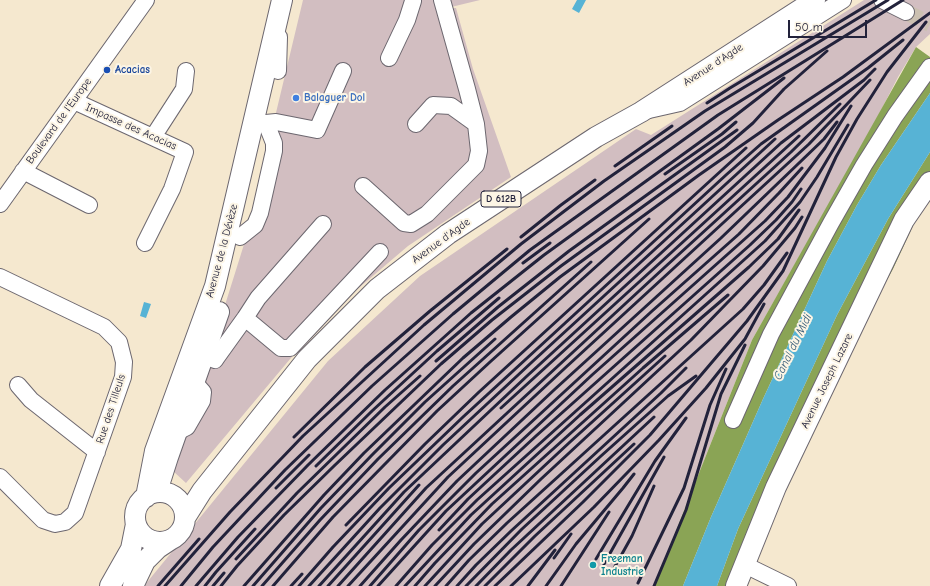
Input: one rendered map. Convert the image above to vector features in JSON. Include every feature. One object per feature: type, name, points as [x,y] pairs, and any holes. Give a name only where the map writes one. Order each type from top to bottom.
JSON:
[{"type":"main road","name":"Avenue de la Dévèze","points":[[161,496],[160,484],[220,309],[240,237],[266,123],[282,0]]},
{"type":"main road","name":"Avenue de la Dévèze","points":[[161,496],[155,451],[215,286],[274,63],[294,0]]},
{"type":"main road","name":"Avenue d'Agde","points":[[185,518],[202,491],[307,359],[377,289],[448,234],[596,137],[641,112],[814,0]]},
{"type":"main road","name":"Avenue Joseph Lazare","points":[[736,586],[776,488],[901,227],[930,182]]},
{"type":"main road","points":[[110,586],[131,549],[136,524],[137,509],[140,502],[161,496],[202,491]]},
{"type":"main road","points":[[133,586],[145,561],[158,548],[181,532],[185,518],[185,511],[182,504],[161,496]]},
{"type":"main road","points":[[136,524],[140,531],[149,539],[161,542],[170,540]]},
{"type":"street","name":"Boulevard de l'Europe","points":[[0,204],[146,0]]},
{"type":"street","points":[[270,0],[274,9],[274,63]]},
{"type":"street","points":[[274,63],[287,0]]},
{"type":"street","points":[[389,58],[407,20],[412,0],[422,0]]},
{"type":"street","points":[[363,186],[404,223],[411,224],[427,214],[476,165],[479,151],[476,124],[442,0]]},
{"type":"street","points":[[641,112],[680,103],[843,0]]},
{"type":"street","points":[[882,0],[906,12]]},
{"type":"street","points":[[733,420],[771,334],[831,223],[864,165],[895,116],[930,67]]},
{"type":"street","points":[[153,137],[184,89],[186,71]]},
{"type":"street","points":[[266,123],[276,122],[317,130],[343,71]]},
{"type":"street","name":"Impasse des Acacias","points":[[74,101],[185,152],[172,188],[145,243]]},
{"type":"street","points":[[416,124],[434,105],[451,106],[476,124]]},
{"type":"street","points":[[23,171],[89,204]]},
{"type":"street","points":[[204,356],[215,360],[258,298],[323,224]]},
{"type":"street","points":[[245,318],[281,348],[290,348],[380,252]]},
{"type":"street","name":"Rue des Tilleuls","points":[[0,277],[104,327],[119,342],[124,362],[123,377],[75,513],[64,522],[55,524],[43,520],[0,477]]},
{"type":"street","points":[[18,385],[31,400],[97,452]]},
{"type":"street","points":[[745,565],[788,586]]},
{"type":"shaded area","points":[[303,0],[480,0],[447,8],[456,8],[473,69],[511,177],[408,246],[327,315],[186,483],[173,471],[246,238]]},
{"type":"shaded area","points":[[864,0],[930,0],[930,34],[916,47],[898,77],[875,122],[752,340],[654,586],[144,586],[328,361],[420,276],[636,129],[651,135]]},
{"type":"green space","points":[[916,47],[930,57],[930,93],[881,165],[857,205],[827,261],[763,399],[711,517],[683,586],[654,586],[752,340]]},
{"type":"green space","points":[[930,152],[930,189],[893,269],[842,361],[738,586],[717,586],[738,529],[837,315],[888,219]]},
{"type":"water","points":[[577,0],[586,0],[579,13],[572,9]]},
{"type":"water","name":"Canal du Midi","points":[[930,93],[930,152],[888,219],[837,315],[738,529],[717,586],[683,586],[711,517],[763,399],[827,261],[857,205],[881,165]]},
{"type":"water","points":[[144,302],[151,304],[146,318],[140,316]]},
{"type":"tunnel","points":[[906,12],[930,24]]},
{"type":"railway","points":[[707,103],[876,0]]},
{"type":"railway","points":[[165,586],[230,512],[303,436],[424,325],[521,244],[604,181],[705,111],[888,0]]},
{"type":"railway","points":[[181,586],[213,547],[285,470],[372,386],[453,314],[530,250],[718,115],[903,0]]},
{"type":"railway","points":[[244,586],[324,495],[364,453],[463,358],[511,317],[560,277],[699,175],[843,77],[930,13]]},
{"type":"railway","points":[[495,586],[583,502],[650,435],[747,321],[783,271],[836,157],[857,119],[887,72],[926,22]]},
{"type":"railway","points":[[299,586],[333,547],[389,488],[463,417],[726,175],[761,144],[868,68],[903,40]]},
{"type":"railway","points":[[221,586],[237,566],[284,515],[441,364],[492,320],[561,266],[725,147],[753,123],[784,89],[827,51]]},
{"type":"railway","points":[[319,586],[404,492],[527,376],[781,143],[864,80],[875,69]]},
{"type":"railway","points":[[196,586],[238,537],[308,465],[385,390],[471,313],[544,255],[718,129],[784,78]]},
{"type":"railway","points":[[348,586],[448,477],[809,144],[870,80]]},
{"type":"railway","points":[[338,586],[426,488],[791,152],[840,104]]},
{"type":"railway","points":[[378,586],[446,511],[592,375],[765,221],[788,197],[825,148],[851,106]]},
{"type":"railway","points":[[665,174],[722,134],[736,122]]},
{"type":"railway","points":[[360,586],[457,481],[554,390],[721,238],[824,139],[837,122]]},
{"type":"railway","points":[[396,586],[432,545],[477,500],[765,241],[800,202],[817,177],[848,125]]},
{"type":"railway","points":[[615,166],[672,126]]},
{"type":"railway","points":[[436,361],[498,307],[569,251],[737,130]]},
{"type":"railway","points":[[501,408],[799,136]]},
{"type":"railway","points":[[309,586],[380,508],[443,445],[775,139]]},
{"type":"railway","points":[[346,525],[425,444],[479,392],[746,148]]},
{"type":"railway","points":[[370,586],[419,530],[476,473],[651,312],[739,234],[802,168]]},
{"type":"railway","points":[[521,237],[595,180]]},
{"type":"railway","points":[[439,530],[468,499],[536,436],[750,245],[776,220],[801,189]]},
{"type":"railway","points":[[405,586],[471,515],[580,415],[749,267],[778,239],[799,210]]},
{"type":"railway","points":[[435,586],[474,544],[541,479],[691,340],[763,266],[795,228],[802,217]]},
{"type":"railway","points":[[273,586],[333,517],[437,411],[649,219]]},
{"type":"railway","points":[[523,263],[550,243]]},
{"type":"railway","points":[[294,437],[365,367],[430,311],[507,249]]},
{"type":"railway","points":[[446,586],[469,560],[507,523],[743,309],[764,285],[787,253]]},
{"type":"railway","points":[[262,586],[320,520],[378,459],[453,386],[591,262]]},
{"type":"railway","points":[[415,586],[492,504],[643,368],[728,295]]},
{"type":"railway","points":[[316,466],[372,411],[437,351],[499,298]]},
{"type":"railway","points":[[511,586],[594,507],[659,440],[706,388],[745,339],[764,304]]},
{"type":"railway","points":[[253,586],[321,508],[372,455],[425,402],[495,339]]},
{"type":"railway","points":[[654,586],[686,510],[721,394],[745,345]]},
{"type":"railway","points":[[425,586],[482,524],[665,356]]},
{"type":"railway","points":[[457,586],[511,531],[661,393],[686,368]]},
{"type":"railway","points":[[638,583],[684,488],[710,405],[726,369]]},
{"type":"railway","points":[[236,559],[297,493],[385,407],[420,376]]},
{"type":"railway","points":[[466,586],[522,529],[601,456],[668,396],[696,376]]},
{"type":"railway","points":[[476,586],[511,550],[654,417]]},
{"type":"railway","points":[[596,559],[655,461],[686,418]]},
{"type":"railway","points":[[485,586],[535,536],[634,444]]},
{"type":"railway","points":[[276,488],[309,455]]},
{"type":"railway","points":[[604,564],[664,457]]},
{"type":"railway","points":[[546,586],[576,544],[634,474]]},
{"type":"railway","points":[[328,586],[419,485]]},
{"type":"railway","points":[[613,570],[632,536],[654,486]]},
{"type":"railway","points":[[561,586],[609,512]]},
{"type":"railway","points":[[205,586],[255,529]]},
{"type":"railway","points":[[554,558],[571,534]]},
{"type":"railway","points":[[158,586],[199,539]]},
{"type":"railway","points":[[528,586],[555,550]]},
{"type":"railway","points":[[213,586],[224,573]]},
{"type":"railway","points":[[291,586],[302,574]]},
{"type":"place","name":"Acacias","points":[[107,70]]},
{"type":"place","name":"Balaguer Dol","points":[[296,98]]},
{"type":"place","name":"Freeman Industrie","points":[[593,565]]}]
